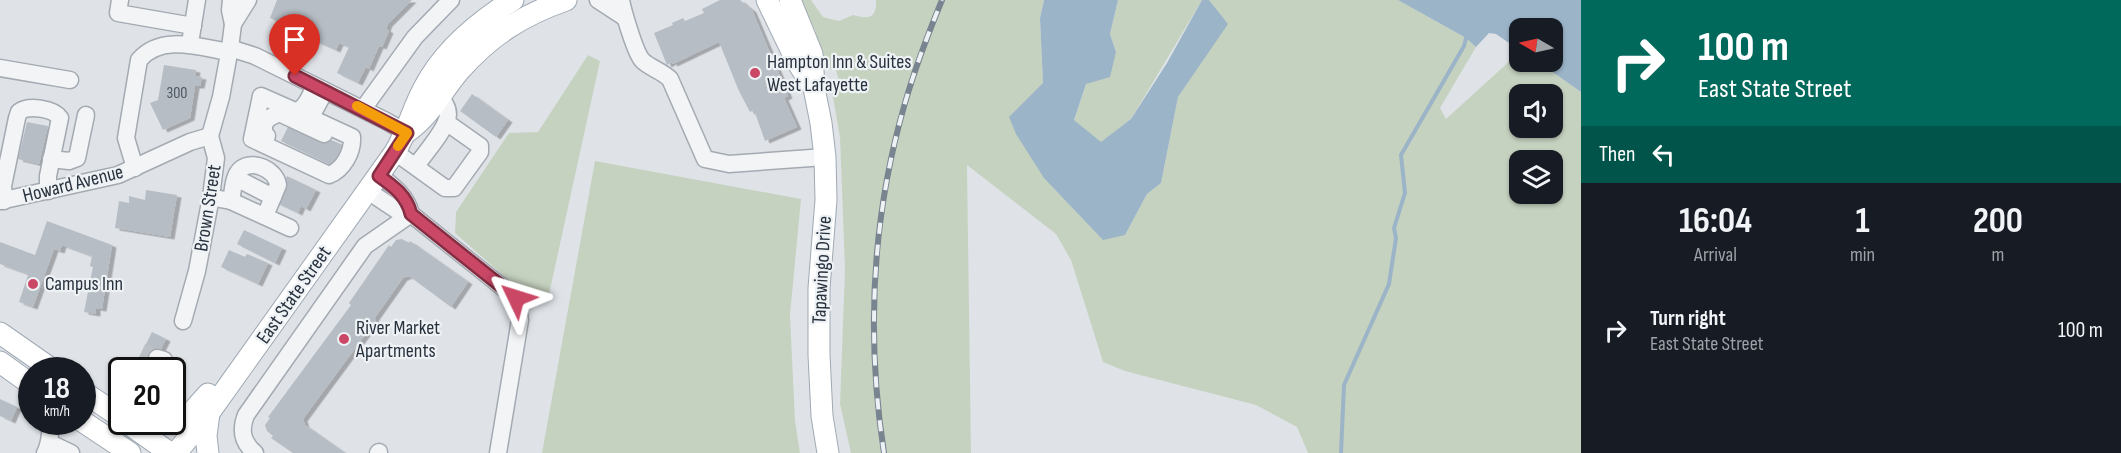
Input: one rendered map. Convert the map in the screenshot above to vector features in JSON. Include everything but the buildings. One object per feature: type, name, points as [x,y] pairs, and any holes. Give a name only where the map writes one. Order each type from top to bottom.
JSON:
[{"type":"main road","name":"East State Street","points":[[176,453],[262,339],[395,152],[407,133],[416,104],[436,69],[465,36],[513,0]]},
{"type":"main road","name":"East State Street","points":[[407,133],[422,121],[460,71],[484,46],[537,10],[566,0]]},
{"type":"main road","name":"Tapawingo Drive","points":[[767,0],[796,60],[814,88]]},
{"type":"main road","name":"Tapawingo Drive","points":[[790,0],[812,54],[814,88],[825,157],[826,200],[819,288],[819,356],[822,416],[828,453]]},
{"type":"main road","points":[[0,333],[34,357]]},
{"type":"main road","points":[[186,415],[202,402],[235,357],[262,339]]},
{"type":"main road","points":[[0,362],[18,375]]},
{"type":"main road","points":[[208,413],[206,436],[208,453]]},
{"type":"main road","points":[[96,432],[112,445],[130,453]]},
{"type":"main road","points":[[146,435],[170,453]]},
{"type":"street","points":[[120,0],[118,13],[193,26]]},
{"type":"street","points":[[189,46],[197,0]]},
{"type":"street","name":"Brown Street","points":[[231,0],[230,10],[234,24]]},
{"type":"street","name":"Brown Street","points":[[183,321],[198,271],[211,197],[216,158],[210,136],[221,97],[234,24],[248,0]]},
{"type":"street","points":[[363,109],[415,37],[451,0]]},
{"type":"street","points":[[598,0],[624,17]]},
{"type":"street","points":[[621,0],[624,17],[642,60],[670,79],[705,159],[729,164],[825,157]]},
{"type":"street","points":[[135,168],[126,138],[139,60],[147,50],[160,45],[173,44],[230,50],[255,56],[407,133]]},
{"type":"street","points":[[0,68],[70,80]]},
{"type":"street","points":[[320,88],[312,115],[313,119],[352,137],[352,147],[338,172],[329,175],[252,139],[261,96],[300,111],[320,88]]},
{"type":"street","points":[[416,166],[446,123],[447,106],[440,97]]},
{"type":"street","points":[[2,201],[17,118],[22,109],[28,107],[58,114],[59,122],[48,176],[48,191]]},
{"type":"street","points":[[338,172],[271,139],[264,133],[264,124],[275,114],[283,114],[352,147]]},
{"type":"street","points":[[51,159],[69,161],[77,158],[86,115]]},
{"type":"street","points":[[395,152],[451,190],[480,152],[480,146],[446,123]]},
{"type":"street","name":"Howard Avenue","points":[[2,201],[100,180],[135,168],[190,142],[210,136]]},
{"type":"street","points":[[231,201],[236,178],[273,197],[265,216]]},
{"type":"street","points":[[373,183],[404,196],[411,214],[516,298],[520,320],[498,453]]},
{"type":"street","points":[[211,197],[231,201],[290,228]]},
{"type":"street","points":[[255,453],[247,445],[242,435],[246,415],[365,246],[411,214]]},
{"type":"street","points":[[48,448],[71,453]]},
{"type":"green space","points":[[801,0],[811,0],[823,17],[839,21],[853,15],[870,16],[875,11],[876,0],[1044,0],[1040,18],[1043,83],[1125,235],[1147,194],[1161,183],[1178,97],[1227,24],[1209,0],[1398,0],[1466,38],[1476,47],[1440,108],[1446,119],[1509,62],[1509,72],[1554,73],[1581,92],[1581,453],[1308,453],[1297,427],[1256,405],[1125,371],[1103,362],[1071,260],[1056,234],[967,165],[971,453],[851,453],[840,404],[845,269],[840,137],[832,92],[839,81],[836,70],[828,69],[815,30]]},
{"type":"green space","points":[[1118,0],[1202,0],[1131,119],[1101,143],[1074,120],[1086,84],[1116,52],[1110,34]]},
{"type":"green space","points":[[588,55],[600,61],[548,299],[531,300],[455,233],[456,212],[509,133],[538,132]]},
{"type":"green space","points":[[595,161],[801,199],[790,315],[795,421],[800,453],[542,453]]},
{"type":"water","points":[[1044,0],[1118,0],[1110,34],[1116,52],[1110,77],[1086,84],[1074,120],[1101,142],[1131,119],[1167,63],[1202,0],[1209,0],[1228,24],[1178,97],[1161,183],[1147,194],[1125,235],[1103,240],[1044,178],[1016,134],[1009,117],[1043,83],[1040,18]]},
{"type":"water","points":[[1398,0],[1581,0],[1581,92],[1551,72],[1563,72],[1563,18],[1509,18],[1509,43],[1496,34],[1489,33],[1476,47],[1466,38]]},
{"type":"waterway","points":[[1341,453],[1344,385],[1389,284],[1396,238],[1394,228],[1405,193],[1401,155],[1464,46],[1466,38]]},
{"type":"tunnel","points":[[142,351],[155,357]]},
{"type":"railway","points":[[884,453],[875,365],[875,277],[879,233],[885,189],[905,103],[942,0]]},
{"type":"slow traffic","points":[[357,106],[407,133],[398,146]]},
{"type":"place","name":"Hampton Inn & Suites West Lafayette","points":[[755,73]]},
{"type":"place","name":"Campus Inn","points":[[33,284]]},
{"type":"place","name":"River Market Apartments","points":[[344,339]]},
{"type":"route","points":[[295,76],[407,133],[379,176],[404,196],[411,214],[516,298]]}]
